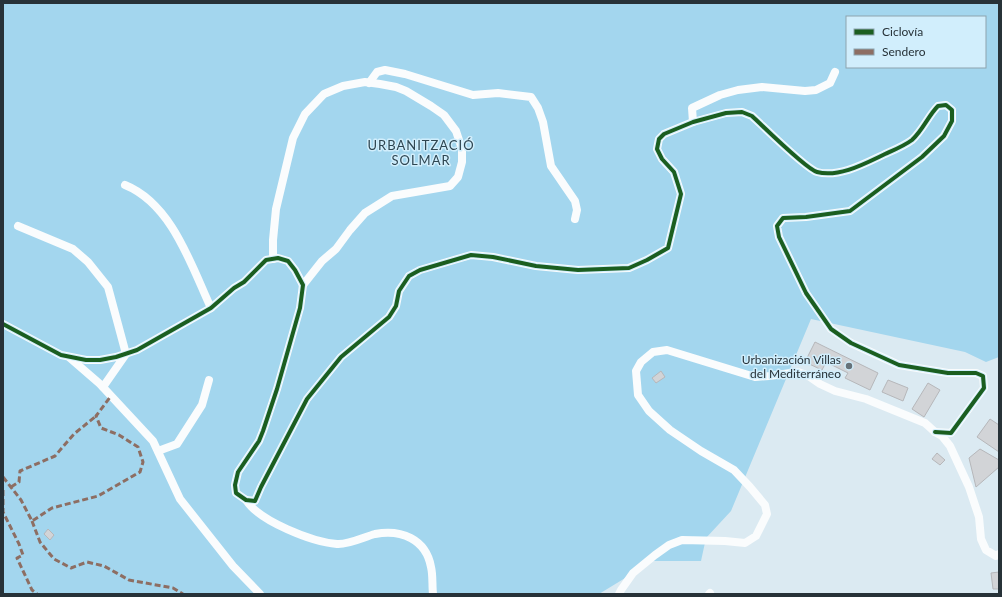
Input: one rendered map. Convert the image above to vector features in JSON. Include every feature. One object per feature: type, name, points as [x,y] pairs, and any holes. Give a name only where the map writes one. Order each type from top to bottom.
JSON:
[{"type":"street","points":[[369,83],[377,72],[385,70],[405,74],[473,95],[498,93],[531,97],[538,108],[543,122],[551,166],[575,201],[577,210],[575,219]]},
{"type":"street","points":[[693,122],[692,108],[720,95],[738,90],[762,87],[805,91],[816,90],[830,83],[835,72]]},
{"type":"street","points":[[274,259],[273,240],[276,209],[293,138],[305,114],[324,94],[343,86],[369,83],[396,87],[431,106],[444,115],[456,131],[462,149],[462,162],[458,177],[450,186],[392,196],[365,213],[336,249],[322,261],[303,285],[300,308],[277,389],[263,431],[259,441],[238,472],[235,485],[236,493],[246,500],[250,507],[259,514],[302,535],[338,544],[377,534],[398,533],[415,539],[424,549],[431,566],[433,594]]},
{"type":"street","points":[[246,500],[255,501],[307,399],[341,357],[389,317],[396,306],[399,291],[409,276],[420,270],[471,255],[493,257],[536,266],[578,270],[629,268],[647,260],[668,248],[681,194],[674,172],[662,159],[657,149],[659,139],[664,134],[693,122],[726,113],[742,112],[752,116],[804,164],[817,172],[828,173],[841,172],[853,168],[900,147],[911,140],[938,106],[946,105],[952,110],[952,121],[944,136],[922,156],[850,211],[806,217],[783,218],[777,226],[779,237],[806,294],[831,329],[851,343],[899,365],[948,372],[976,373],[983,376],[984,388],[951,433],[935,432]]},
{"type":"street","points":[[124,186],[136,190],[160,211],[178,237],[211,308]]},
{"type":"street","points":[[18,226],[73,249],[88,262],[108,286],[126,354],[103,387]]},
{"type":"street","points":[[3,324],[61,355],[86,360],[100,360],[116,357],[137,350],[211,308],[234,288],[244,282],[266,260],[278,258],[288,261],[303,285]]},
{"type":"street","points":[[619,594],[634,574],[669,544],[682,540],[745,543],[756,536],[767,514],[765,505],[734,470],[701,451],[670,430],[649,411],[638,395],[636,371],[641,362],[653,352],[668,350],[755,377],[798,372],[807,375],[820,384],[835,391],[866,399],[925,423],[942,436],[950,446],[970,487],[979,517],[981,539],[986,550],[996,556],[999,554]]},
{"type":"street","points":[[69,357],[90,374],[153,441],[180,499],[233,566],[260,594]]},
{"type":"street","points":[[158,451],[177,444],[202,405],[209,380]]},
{"type":"shaded area","points":[[3,3],[999,3],[999,357],[986,362],[965,352],[811,319],[731,511],[706,538],[701,561],[653,561],[599,594],[3,594]]},
{"type":"building","name":"Urbanización Villas del Mediterráneo","points":[[815,342],[878,373],[870,390],[845,378],[848,373],[826,362],[822,370],[805,362]]},
{"type":"building","points":[[661,371],[665,377],[656,383],[652,378]]},
{"type":"building","points":[[888,380],[908,388],[903,401],[882,392]]},
{"type":"building","points":[[928,383],[940,390],[924,417],[912,409]]},
{"type":"building","points":[[990,419],[999,425],[999,452],[977,437]]},
{"type":"building","points":[[980,449],[999,460],[999,467],[976,487],[969,458]]},
{"type":"building","points":[[937,453],[945,460],[940,465],[932,459]]},
{"type":"building","points":[[48,529],[54,535],[50,540],[44,534]]},
{"type":"building","points":[[999,572],[999,589],[993,589],[991,573]]},
{"type":"marked path","points":[[3,477],[21,500],[32,521],[52,508],[98,496],[140,472],[143,462],[138,447],[119,435],[101,428],[96,416],[111,396]]},
{"type":"marked path","points":[[11,487],[19,482],[20,471],[55,456],[74,434],[96,416]]},
{"type":"marked path","points":[[3,490],[3,512],[23,555],[17,558],[32,590],[37,594]]},
{"type":"marked path","points":[[32,521],[40,542],[54,559],[71,568],[87,562],[104,566],[129,580],[173,588],[183,594]]},
{"type":"cycle path","points":[[3,324],[61,355],[86,360],[100,360],[116,357],[137,350],[211,308],[234,288],[244,282],[266,260],[278,258],[288,261],[303,285],[300,308],[277,389],[263,431],[259,441],[238,472],[235,485],[236,493],[246,500],[255,501],[307,399],[341,357],[389,317],[396,306],[399,291],[409,276],[420,270],[471,255],[493,257],[536,266],[578,270],[629,268],[647,260],[668,248],[681,194],[674,172],[662,159],[657,149],[659,139],[664,134],[693,122],[726,113],[742,112],[752,116],[804,164],[817,172],[834,173],[852,169],[906,144],[916,136],[938,106],[946,105],[952,110],[952,121],[944,136],[922,157],[850,211],[806,217],[783,218],[777,226],[779,237],[806,293],[831,329],[851,343],[899,365],[948,373],[976,373],[983,376],[984,388],[951,433],[935,432]]},
{"type":"place","name":"Urbanización Villas del Mediterráneo","points":[[849,366]]},
{"type":"district","name":"URBANITZACIÓ SOLMAR","points":[[421,152]]}]
